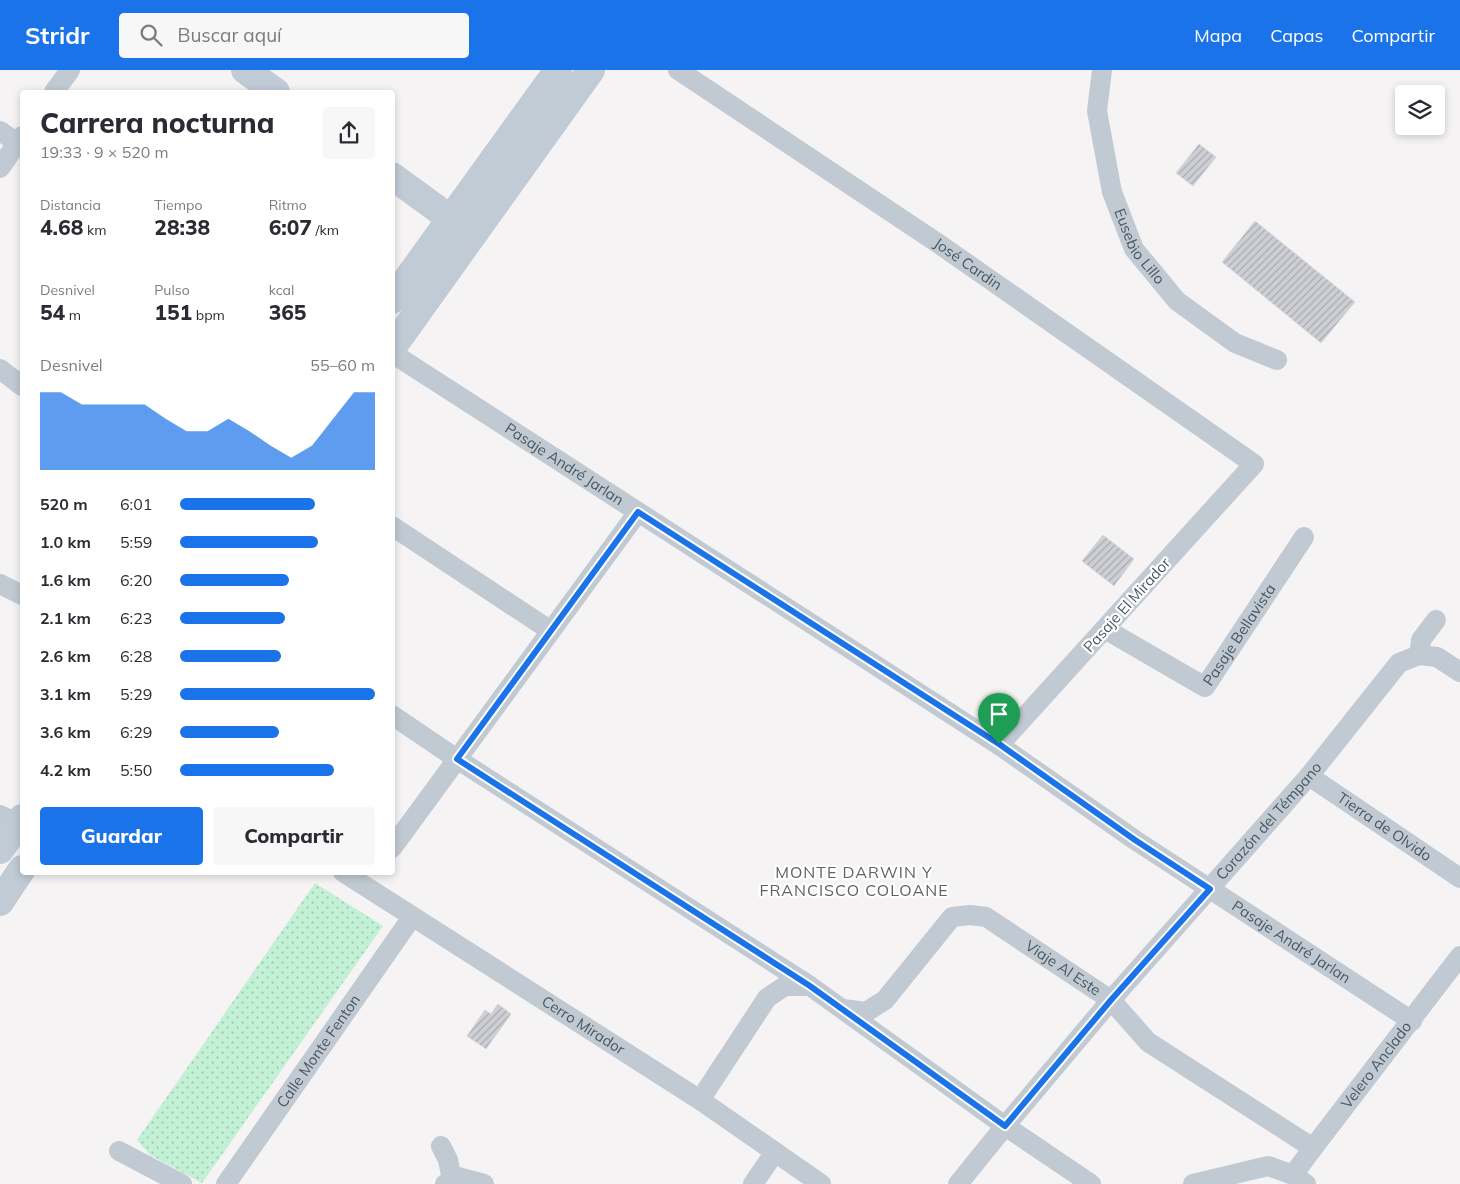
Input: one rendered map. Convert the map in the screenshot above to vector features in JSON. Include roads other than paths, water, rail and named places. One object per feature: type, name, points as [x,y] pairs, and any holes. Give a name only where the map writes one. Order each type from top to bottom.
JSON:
[{"type":"street","points":[[55,90],[70,70]]},
{"type":"street","points":[[245,70],[273,90]]},
{"type":"street","points":[[395,296],[558,70]]},
{"type":"street","points":[[395,344],[591,70]]},
{"type":"street","name":"José Cardin","points":[[678,70],[939,244],[1254,464]]},
{"type":"street","name":"Eusebio Lillo","points":[[1102,70],[1097,111],[1112,192],[1134,249],[1177,301],[1235,343],[1277,360]]},
{"type":"street","points":[[0,131],[20,141]]},
{"type":"street","points":[[0,168],[20,143]]},
{"type":"street","points":[[395,178],[473,235]]},
{"type":"street","name":"Pasaje André Jarlan","points":[[395,355],[999,744],[1135,840],[1412,1021]]},
{"type":"street","points":[[0,369],[20,384]]},
{"type":"street","name":"Pasaje El Mirador","points":[[999,744],[1254,464]]},
{"type":"street","points":[[395,844],[638,512]]},
{"type":"street","points":[[395,528],[551,631]]},
{"type":"street","name":"Pasaje Bellavista","points":[[1105,629],[1205,687],[1304,537]]},
{"type":"street","points":[[0,584],[20,594]]},
{"type":"street","points":[[1436,620],[1421,640],[1419,655],[1437,657],[1460,672]]},
{"type":"street","name":"Corazón del Témpano","points":[[958,1184],[1111,1000],[1309,776],[1399,664],[1419,655]]},
{"type":"street","points":[[395,717],[810,986],[1005,1126],[1091,1184]]},
{"type":"street","name":"Tierra de Olvido","points":[[1309,776],[1460,878]]},
{"type":"street","points":[[0,850],[14,819]]},
{"type":"street","points":[[0,902],[20,873]]},
{"type":"street","name":"Cerro Mirador","points":[[354,875],[369,879],[412,917],[700,1100],[821,1184]]},
{"type":"street","name":"Viaje Al Este","points":[[843,1009],[866,1012],[885,1000],[952,917],[970,915],[986,917],[1111,1000],[1148,1042],[1313,1148]]},
{"type":"street","name":"Calle Monte Fenton","points":[[226,1184],[412,917]]},
{"type":"street","name":"Velero Anclado","points":[[1300,1180],[1313,1148],[1460,956]]},
{"type":"street","points":[[700,1100],[767,998],[785,986],[810,986]]},
{"type":"street","points":[[441,1146],[448,1160],[449,1182],[458,1177],[484,1184]]},
{"type":"street","points":[[119,1151],[182,1184]]},
{"type":"street","points":[[753,1184],[775,1152]]},
{"type":"street","points":[[1193,1184],[1268,1166],[1300,1180]]},
{"type":"district","name":"MONTE DARWIN Y FRANCISCO COLOANE","points":[[854,881]]}]
